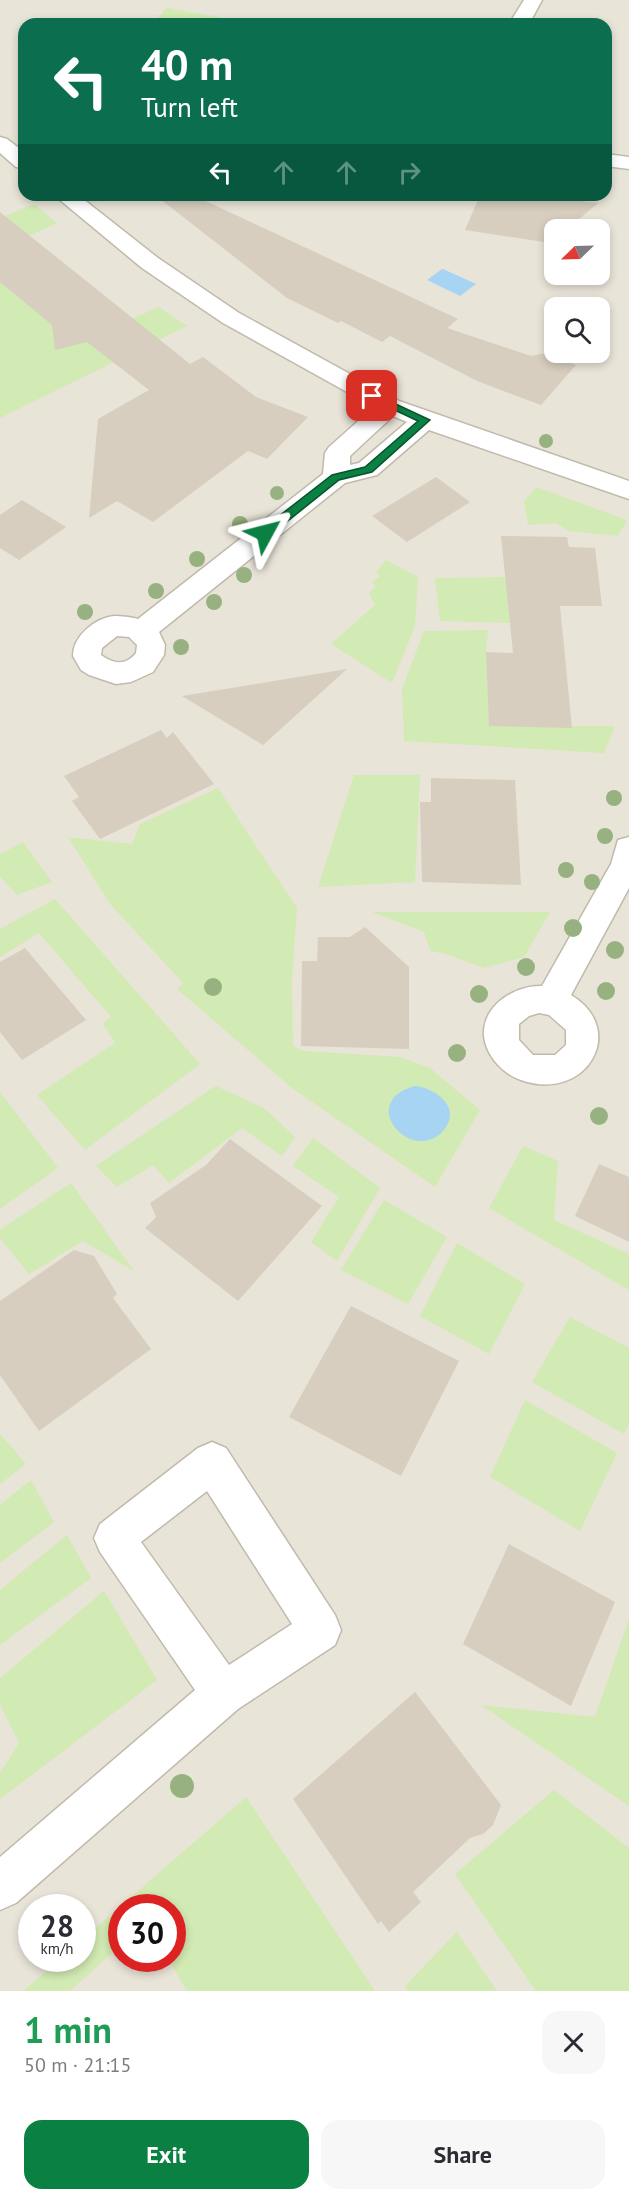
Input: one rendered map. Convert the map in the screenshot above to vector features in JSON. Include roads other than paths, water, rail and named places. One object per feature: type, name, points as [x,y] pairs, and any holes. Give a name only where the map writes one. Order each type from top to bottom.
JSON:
[{"type":"street","points":[[522,18],[533,0]]},
{"type":"street","points":[[0,142],[18,157]]},
{"type":"street","points":[[612,161],[629,163]]},
{"type":"street","points":[[72,201],[150,263],[231,318],[390,406],[629,490]]},
{"type":"street","points":[[336,477],[338,453],[390,406]]},
{"type":"street","points":[[141,631],[336,477],[368,470],[425,420]]},
{"type":"street","points":[[550,1000],[626,865],[629,849]]},
{"type":"street","points":[[0,1887],[223,1694],[320,1630],[212,1462],[114,1538],[223,1694]]},
{"type":"water","points":[[442,269],[476,284],[460,296],[427,280]]},
{"type":"water","points":[[415,1086],[432,1091],[449,1108],[448,1124],[442,1132],[430,1140],[416,1141],[404,1136],[389,1116],[390,1104],[398,1094]]}]
